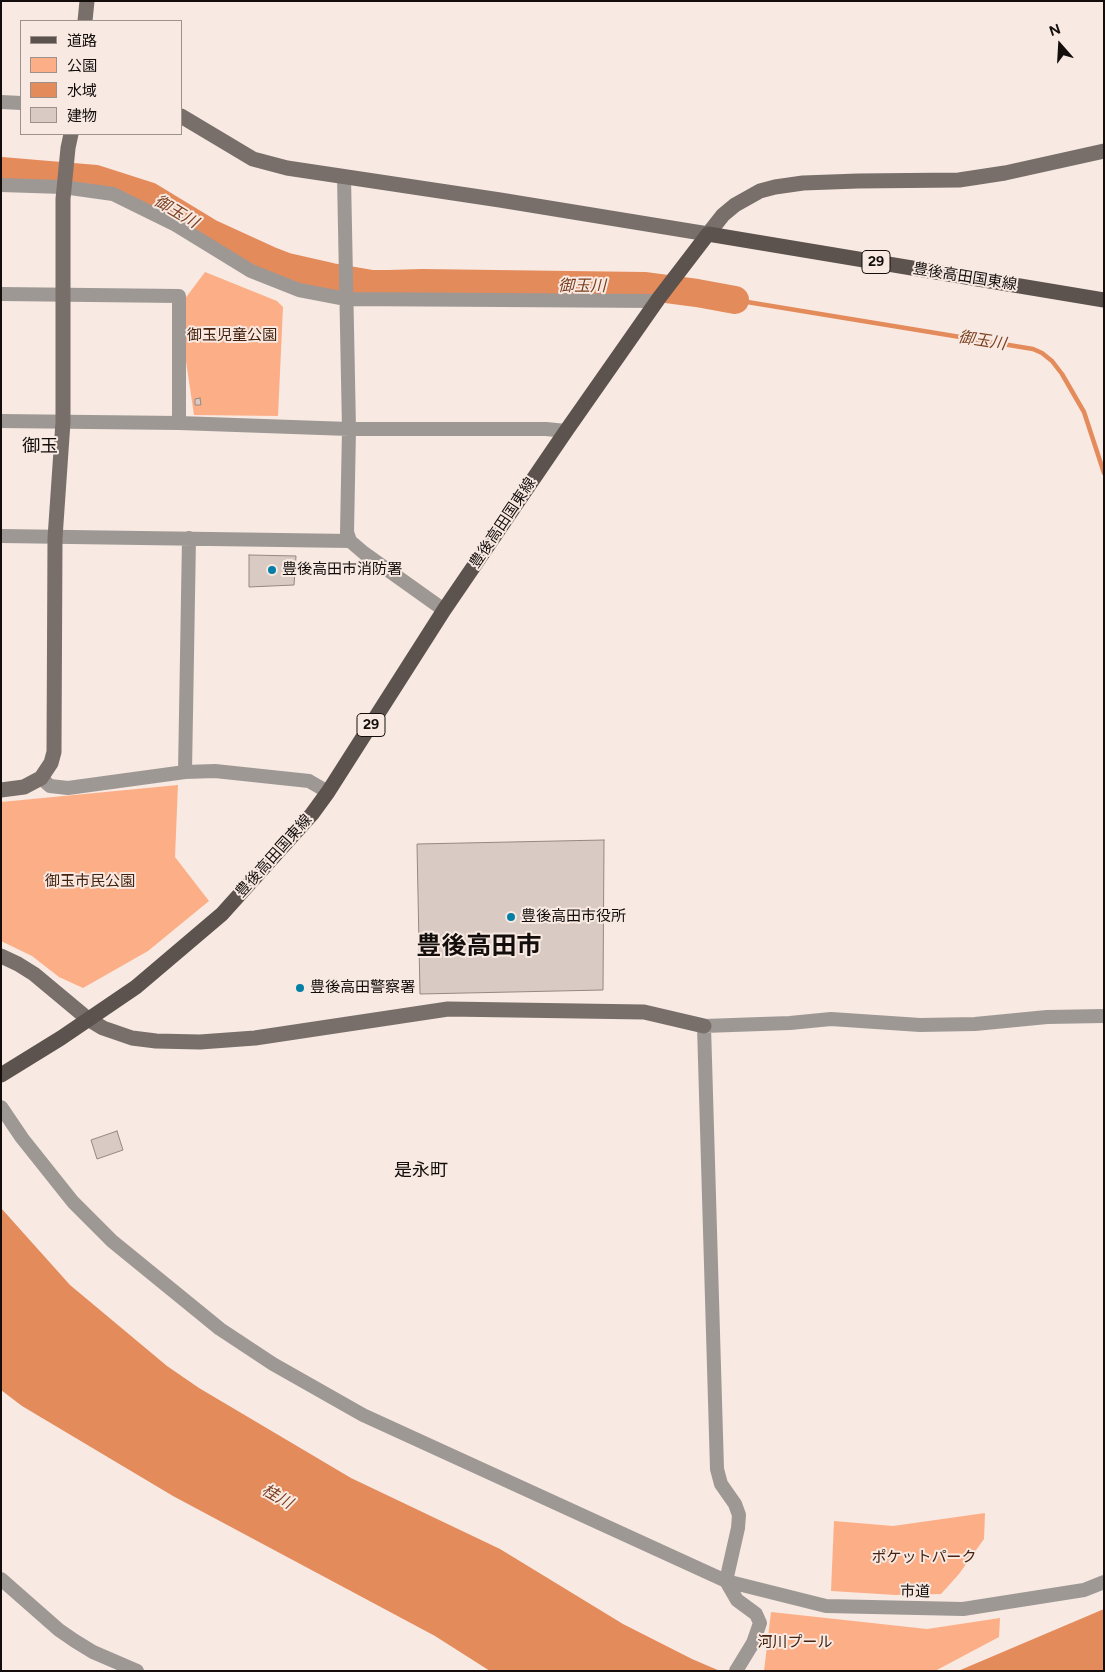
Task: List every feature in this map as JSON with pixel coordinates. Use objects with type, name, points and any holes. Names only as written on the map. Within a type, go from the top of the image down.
[{"type":"main road","name":"豊後高田国東線","points":[[1,1075],[136,987],[222,914],[312,814],[444,610],[566,431],[658,300],[708,234],[1104,300]]},
{"type":"street","points":[[86,20],[87,1]]},
{"type":"street","points":[[1,102],[20,103]]},
{"type":"street","points":[[182,117],[253,159],[287,168],[708,234],[735,205],[760,191],[775,187],[803,183],[959,180],[1005,173],[1104,151]]},
{"type":"street","points":[[1,790],[24,787],[41,778],[51,763],[54,752],[55,538],[62,422],[63,187],[71,135]]},
{"type":"street","points":[[344,176],[348,429],[347,532],[350,541],[364,553],[444,610]]},
{"type":"street","points":[[1,184],[63,187],[113,194],[176,225],[251,271],[299,290],[346,299],[658,300]]},
{"type":"street","points":[[1,294],[179,296],[179,423]]},
{"type":"street","points":[[1,421],[179,423],[348,429],[546,428],[566,431]]},
{"type":"street","points":[[1,536],[350,541]]},
{"type":"street","points":[[185,772],[189,538]]},
{"type":"street","points":[[41,778],[50,786],[68,788],[185,772],[215,771],[309,781],[328,792]]},
{"type":"street","points":[[1,956],[34,974],[88,1019],[102,1028],[132,1038],[156,1041],[200,1042],[255,1038],[448,1009],[644,1012],[704,1026],[790,1023],[831,1019],[920,1025],[976,1024],[1047,1016],[1104,1016]]},
{"type":"street","points":[[704,1026],[717,1469],[721,1484],[735,1504],[739,1515],[738,1528],[726,1581],[737,1600],[756,1614],[760,1622],[753,1643],[736,1671]]},
{"type":"street","name":"市道","points":[[1,1107],[22,1138],[73,1202],[112,1241],[220,1329],[273,1364],[363,1415],[726,1581],[826,1606],[963,1609],[1084,1590],[1104,1582]]},
{"type":"street","points":[[1,1578],[59,1630],[93,1652],[136,1671]]},
{"type":"green space","name":"御玉児童公園","points":[[205,272],[277,301],[283,307],[278,416],[194,415],[178,308]]},
{"type":"green space","name":"御玉市民公園","points":[[178,785],[175,857],[209,901],[148,951],[83,988],[59,977],[32,956],[1,941],[1,802]]},
{"type":"green space","name":"ポケットパーク","points":[[985,1513],[984,1539],[959,1574],[941,1594],[896,1595],[831,1591],[834,1521],[893,1526]]},
{"type":"green space","name":"河川プール","points":[[771,1612],[927,1629],[1000,1618],[999,1637],[935,1671],[764,1671]]},
{"type":"water","name":"桂川","points":[[1,1208],[70,1285],[167,1366],[199,1388],[351,1478],[500,1549],[623,1624],[720,1671],[490,1671],[435,1636],[173,1496],[22,1406],[1,1390]]},
{"type":"water","points":[[1104,1609],[1104,1671],[958,1671]]},
{"type":"building","points":[[200,398],[201,405],[195,405],[195,399]]},
{"type":"building","name":"豊後高田市消防署","points":[[249,555],[296,556],[294,585],[249,587]]},
{"type":"building","name":"豊後高田市役所","points":[[604,840],[603,990],[420,994],[417,844]]},
{"type":"building","points":[[117,1131],[123,1150],[97,1159],[91,1140]]},
{"type":"waterway","name":"御玉川","points":[[1,171],[96,179],[149,196],[210,233],[269,260],[287,267],[331,277],[372,284],[644,286],[735,300]]},
{"type":"waterway","name":"御玉川","points":[[735,300],[1033,349],[1042,353],[1052,361],[1062,374],[1084,412],[1104,473]]},
{"type":"place","name":"豊後高田市消防署","points":[[272,570]]},
{"type":"place","name":"豊後高田市役所","points":[[511,917]]},
{"type":"place","name":"豊後高田警察署","points":[[300,988]]},
{"type":"district","name":"御玉","points":[[40,447]]},
{"type":"district","name":"豊後高田市","points":[[479,947]]},
{"type":"district","name":"是永町","points":[[421,1171]]}]
